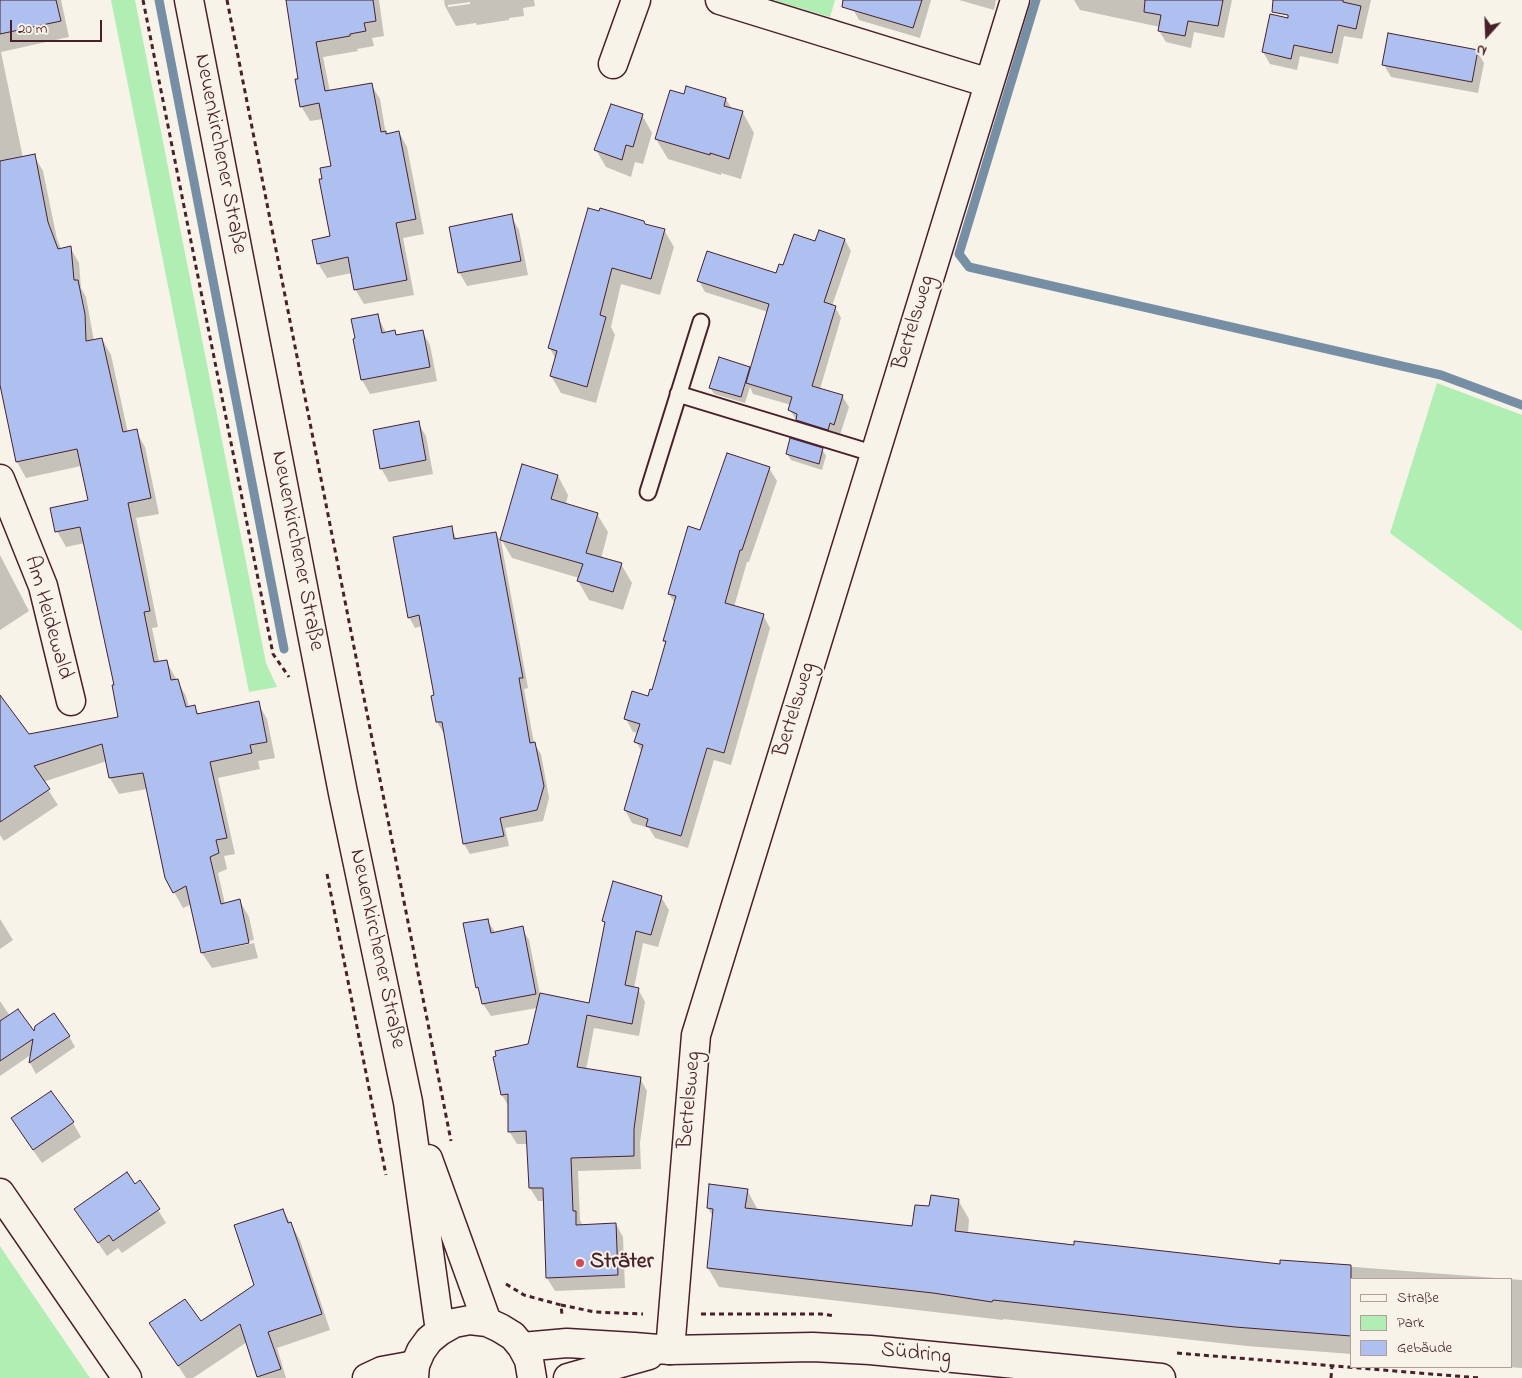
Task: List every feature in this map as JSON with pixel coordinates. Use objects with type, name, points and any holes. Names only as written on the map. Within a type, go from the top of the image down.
[{"type":"street","name":"Neuenkirchener Straße","points":[[189,0],[343,793],[408,1102],[440,1331]]},
{"type":"street","points":[[613,64],[636,0]]},
{"type":"street","points":[[720,0],[989,83]]},
{"type":"street","name":"Bertelsweg","points":[[670,1350],[696,1035],[1015,0]]},
{"type":"street","name":"Am Heidewald","points":[[0,479],[43,586],[71,701]]},
{"type":"street","name":"Neuenkirchener Straße","points":[[408,1102],[486,1322]]},
{"type":"street","points":[[0,1193],[127,1378]]},
{"type":"street","points":[[367,1378],[382,1371],[415,1371],[421,1352],[429,1340],[454,1323],[470,1320],[486,1322],[512,1336],[522,1347],[529,1360],[532,1378]]},
{"type":"street","name":"Südring","points":[[522,1347],[566,1343],[634,1346],[670,1350],[813,1347],[870,1350],[1161,1378]]},
{"type":"street","name":"Südring","points":[[568,1378],[670,1350]]},
{"type":"lane","points":[[648,492],[701,322]]},
{"type":"lane","points":[[678,394],[874,454]]},
{"type":"path","points":[[143,0],[273,654],[288,675],[290,685]]},
{"type":"path","points":[[227,0],[453,1150]]},
{"type":"path","points":[[326,866],[387,1179]]},
{"type":"path","points":[[500,1280],[524,1295],[561,1305],[595,1312],[650,1314]]},
{"type":"path","points":[[561,1305],[564,1324]]},
{"type":"path","points":[[1331,1378],[1332,1365]]},
{"type":"green space","points":[[111,0],[135,0],[266,663],[277,687],[249,692]]},
{"type":"green space","points":[[773,0],[835,0],[830,17]]},
{"type":"green space","points":[[1437,383],[1522,415],[1522,631],[1390,533]]},
{"type":"green space","points":[[0,1246],[12,1264],[90,1378],[0,1378]]},
{"type":"building","points":[[0,0],[56,0],[61,21],[0,34]]},
{"type":"building","points":[[286,0],[373,0],[376,21],[364,23],[366,31],[316,42],[325,91],[372,83],[381,132],[386,131],[386,134],[399,131],[416,219],[396,223],[407,280],[354,290],[348,257],[317,264],[312,240],[330,236],[319,179],[322,179],[320,168],[331,166],[319,103],[300,107],[295,79],[298,79]]},
{"type":"building","points":[[843,0],[922,0],[913,28],[842,7]]},
{"type":"building","points":[[1145,0],[1223,0],[1218,26],[1188,21],[1185,36],[1158,31],[1161,15],[1144,12]]},
{"type":"building","points":[[1273,0],[1343,0],[1343,2],[1361,6],[1356,29],[1338,25],[1332,53],[1294,45],[1291,59],[1262,52],[1270,14],[1288,18],[1288,15],[1272,12]]},
{"type":"building","points":[[1388,33],[1478,50],[1472,82],[1382,65]]},
{"type":"building","points":[[686,86],[726,98],[724,106],[743,111],[729,159],[655,139],[670,90],[684,94]]},
{"type":"building","points":[[611,104],[643,114],[633,147],[626,145],[622,160],[594,150]]},
{"type":"building","points":[[35,154],[48,222],[58,249],[71,246],[74,280],[78,280],[85,314],[86,341],[102,338],[123,432],[137,429],[151,498],[128,503],[150,611],[144,612],[154,662],[167,660],[171,680],[178,679],[186,707],[195,705],[197,714],[259,701],[267,742],[250,745],[252,753],[210,762],[227,838],[216,840],[219,853],[210,857],[221,904],[240,899],[249,943],[201,953],[186,886],[173,893],[165,878],[143,773],[109,778],[102,744],[34,766],[50,789],[0,822],[0,695],[29,734],[118,717],[112,685],[114,685],[80,527],[55,532],[50,508],[88,500],[77,449],[16,462],[0,385],[0,161]]},
{"type":"building","points":[[588,208],[599,211],[600,208],[665,229],[651,279],[612,268],[600,315],[606,317],[587,387],[550,376],[557,351],[548,348]]},
{"type":"building","points":[[512,214],[521,261],[458,273],[449,227]]},
{"type":"building","points":[[819,230],[845,239],[824,302],[836,306],[812,386],[843,395],[834,425],[830,423],[828,430],[796,420],[797,414],[788,410],[792,397],[746,383],[769,304],[697,281],[707,251],[776,273],[779,264],[783,265],[794,234],[815,241]]},
{"type":"building","points":[[378,314],[382,333],[395,330],[396,335],[423,330],[430,367],[361,380],[351,319]]},
{"type":"building","points":[[719,357],[750,367],[741,397],[709,388]]},
{"type":"building","points":[[419,421],[426,460],[380,469],[373,430]]},
{"type":"building","points":[[790,438],[823,448],[819,464],[786,454]]},
{"type":"building","points":[[727,453],[770,467],[742,550],[740,550],[725,603],[764,614],[724,753],[707,748],[681,836],[646,826],[648,819],[624,810],[643,745],[634,742],[640,724],[624,719],[632,691],[648,696],[650,689],[652,690],[676,596],[668,594],[688,526],[700,530]]},
{"type":"building","points":[[522,464],[558,475],[551,499],[598,513],[586,553],[622,563],[613,592],[577,581],[583,564],[500,540]]},
{"type":"building","points":[[452,526],[454,539],[496,532],[523,678],[519,678],[530,743],[535,742],[544,786],[537,810],[500,818],[504,836],[463,844],[442,722],[436,722],[431,696],[434,695],[419,615],[408,618],[393,537]]},
{"type":"building","points":[[613,881],[662,896],[651,935],[636,931],[625,985],[639,988],[632,1024],[587,1015],[577,1067],[641,1077],[634,1129],[634,1156],[571,1158],[573,1211],[576,1211],[576,1225],[616,1223],[618,1275],[546,1278],[543,1188],[529,1188],[526,1131],[508,1132],[508,1094],[501,1095],[493,1057],[496,1056],[495,1051],[528,1044],[540,993],[589,1003],[605,922],[602,921]]},
{"type":"building","points":[[488,919],[491,933],[523,926],[536,994],[482,1004],[478,987],[476,988],[463,923]]},
{"type":"building","points":[[18,1009],[34,1031],[35,1026],[54,1013],[70,1036],[29,1063],[33,1039],[0,1061],[0,1021]]},
{"type":"building","points":[[51,1091],[74,1122],[33,1150],[11,1118]]},
{"type":"building","points":[[127,1172],[135,1184],[140,1180],[160,1209],[113,1241],[109,1235],[98,1243],[74,1209]]},
{"type":"building","points":[[709,1184],[748,1189],[745,1208],[912,1226],[915,1205],[929,1206],[931,1195],[959,1199],[955,1231],[1074,1245],[1074,1241],[1280,1264],[1280,1260],[1351,1265],[1350,1336],[1235,1327],[993,1300],[992,1302],[933,1293],[707,1268],[713,1209],[707,1208]]},
{"type":"building","points":[[283,1209],[288,1223],[291,1222],[322,1314],[268,1332],[281,1369],[257,1377],[240,1324],[178,1366],[149,1323],[185,1299],[201,1321],[254,1285],[234,1225]]},
{"type":"waterway","points":[[159,0],[284,649]]},
{"type":"waterway","points":[[1036,0],[959,254],[969,267],[1441,375],[1522,405]]},
{"type":"place","name":"Sträter","points":[[580,1263]]}]
